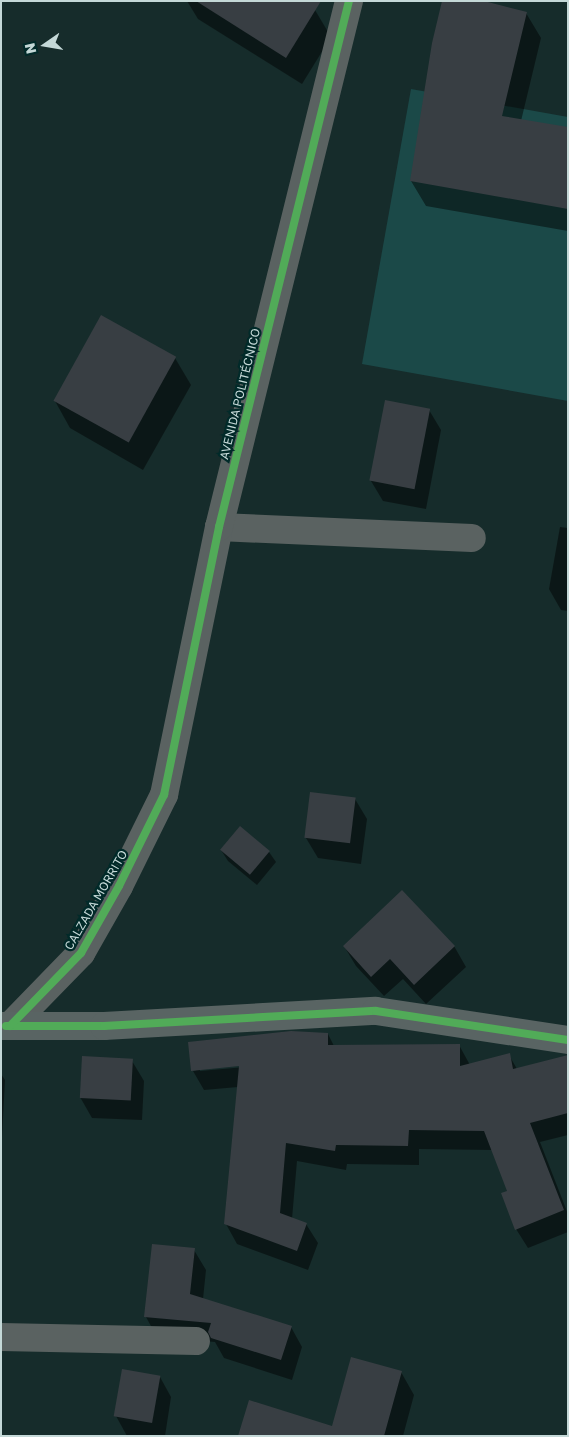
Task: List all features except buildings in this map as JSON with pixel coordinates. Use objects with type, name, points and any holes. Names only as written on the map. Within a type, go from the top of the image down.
[{"type":"street","name":"AVENIDA POLITÉCNICO","points":[[164,795],[219,527],[349,1]]},
{"type":"street","points":[[219,527],[472,538]]},
{"type":"street","name":"CALZADA MORRITO","points":[[5,1026],[80,953],[119,886],[164,795]]},
{"type":"street","points":[[5,1026],[104,1026],[376,1011],[568,1040]]},
{"type":"street","points":[[1,1337],[196,1341]]},
{"type":"shaded area","points":[[411,89],[568,117],[568,401],[362,364]]},
{"type":"cycle path","points":[[10,1026],[81,953],[119,886],[164,795],[219,527],[349,1]]},
{"type":"cycle path","points":[[6,1026],[104,1026],[376,1011],[568,1040]]}]
